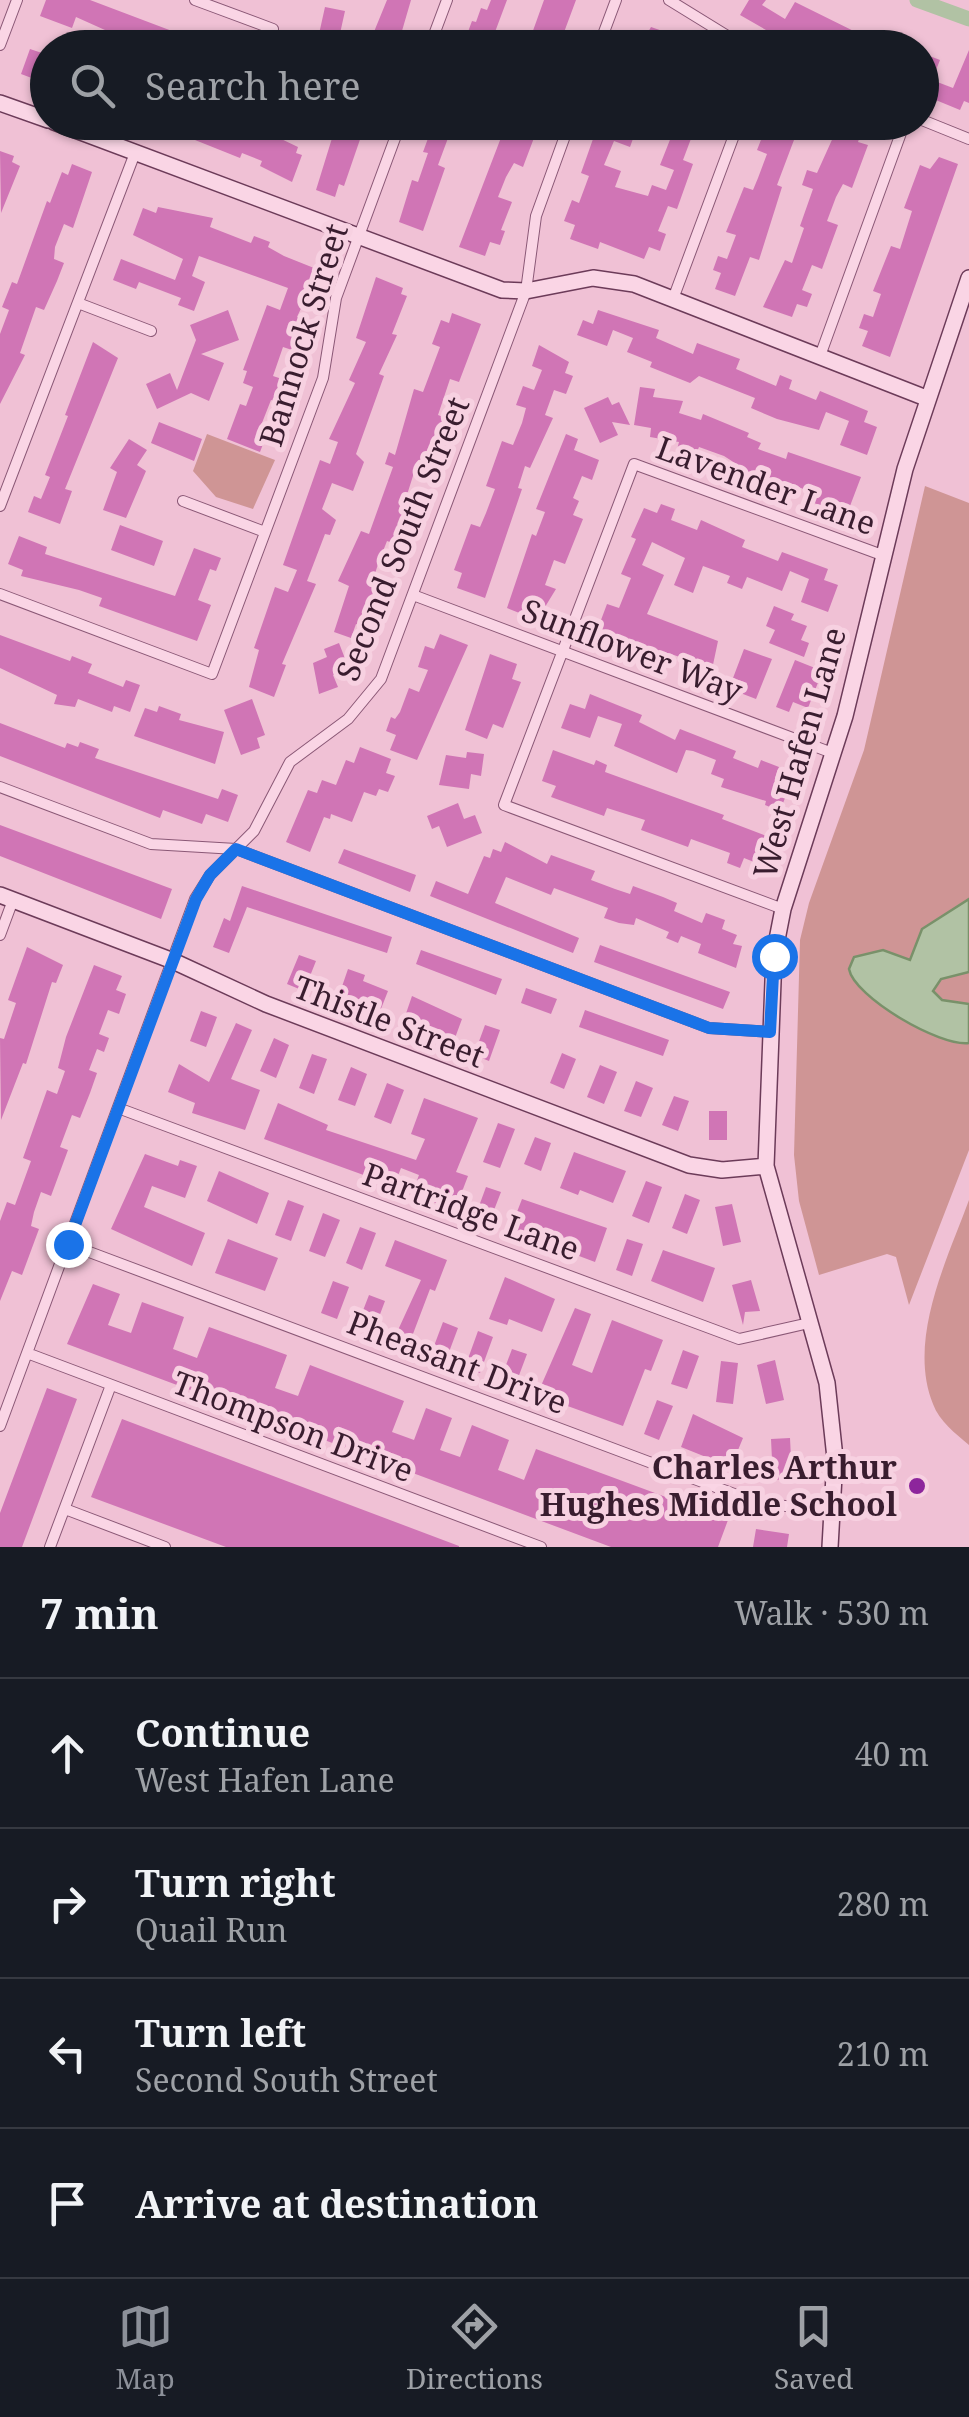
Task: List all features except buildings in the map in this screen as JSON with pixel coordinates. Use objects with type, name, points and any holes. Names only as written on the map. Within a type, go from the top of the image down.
[{"type":"street","points":[[0,46],[17,0]]},
{"type":"street","points":[[195,0],[273,30]]},
{"type":"street","points":[[436,30],[447,0]]},
{"type":"street","points":[[605,30],[616,0]]},
{"type":"street","points":[[669,0],[718,30]]},
{"type":"street","points":[[0,102],[30,113]]},
{"type":"street","points":[[939,127],[969,139]]},
{"type":"street","points":[[101,140],[502,290],[526,291],[592,278],[634,284],[926,398]]},
{"type":"street","name":"Bannock Street","points":[[0,594],[212,674],[323,378],[336,298],[394,140]]},
{"type":"street","name":"Second South Street","points":[[0,1426],[196,899],[210,875],[254,831],[290,762],[366,702],[380,678],[526,291],[536,216],[563,140]]},
{"type":"street","points":[[672,299],[732,140]]},
{"type":"street","points":[[820,356],[898,140]]},
{"type":"street","points":[[0,506],[136,153]]},
{"type":"street","name":"West Hafen Lane","points":[[830,1547],[835,1458],[827,1383],[766,1166],[774,956],[783,909],[834,754],[882,556],[926,398],[969,278]]},
{"type":"street","points":[[78,303],[151,330]]},
{"type":"street","name":"Lavender Lane","points":[[562,652],[634,464],[882,556]]},
{"type":"street","points":[[183,501],[265,532]]},
{"type":"street","name":"Sunflower Way","points":[[412,595],[834,754]]},
{"type":"street","points":[[562,652],[504,805],[783,909]]},
{"type":"street","points":[[0,787],[152,844],[236,849],[709,1028],[770,1032]]},
{"type":"street","points":[[0,935],[6,898]]},
{"type":"street","name":"Thistle Street","points":[[6,898],[173,961],[266,1004],[689,1165],[722,1170],[766,1166]]},
{"type":"street","name":"Partridge Lane","points":[[118,1108],[739,1339],[808,1323]]},
{"type":"street","name":"Pheasant Drive","points":[[68,1244],[761,1504],[833,1510]]},
{"type":"street","name":"Thompson Drive","points":[[27,1354],[541,1547]]},
{"type":"street","points":[[50,1547],[112,1385]]},
{"type":"street","points":[[64,1510],[164,1547]]},
{"type":"shaded area","points":[[207,434],[275,460],[253,509],[216,497],[193,471]]},
{"type":"shaded area","points":[[925,486],[969,503],[969,1150],[909,1305],[896,1257],[887,1254],[819,1275],[799,1201],[794,1155],[800,940],[809,903],[864,750]]},
{"type":"shaded area","points":[[969,899],[969,972],[941,979],[933,991],[942,1000],[969,1004],[969,1043],[939,1037],[900,1018],[866,993],[849,969],[854,957],[883,950],[910,960],[922,929]]},
{"type":"shaded area","points":[[969,1200],[969,1445],[948,1427],[933,1404],[925,1354],[933,1300]]},
{"type":"waterway","points":[[917,0],[969,19]]},
{"type":"place","name":"Charles Arthur Hughes Middle School","points":[[917,1486]]},
{"type":"route","points":[[68,1244],[196,899],[210,875],[236,849],[709,1028],[770,1032],[774,956]]}]
